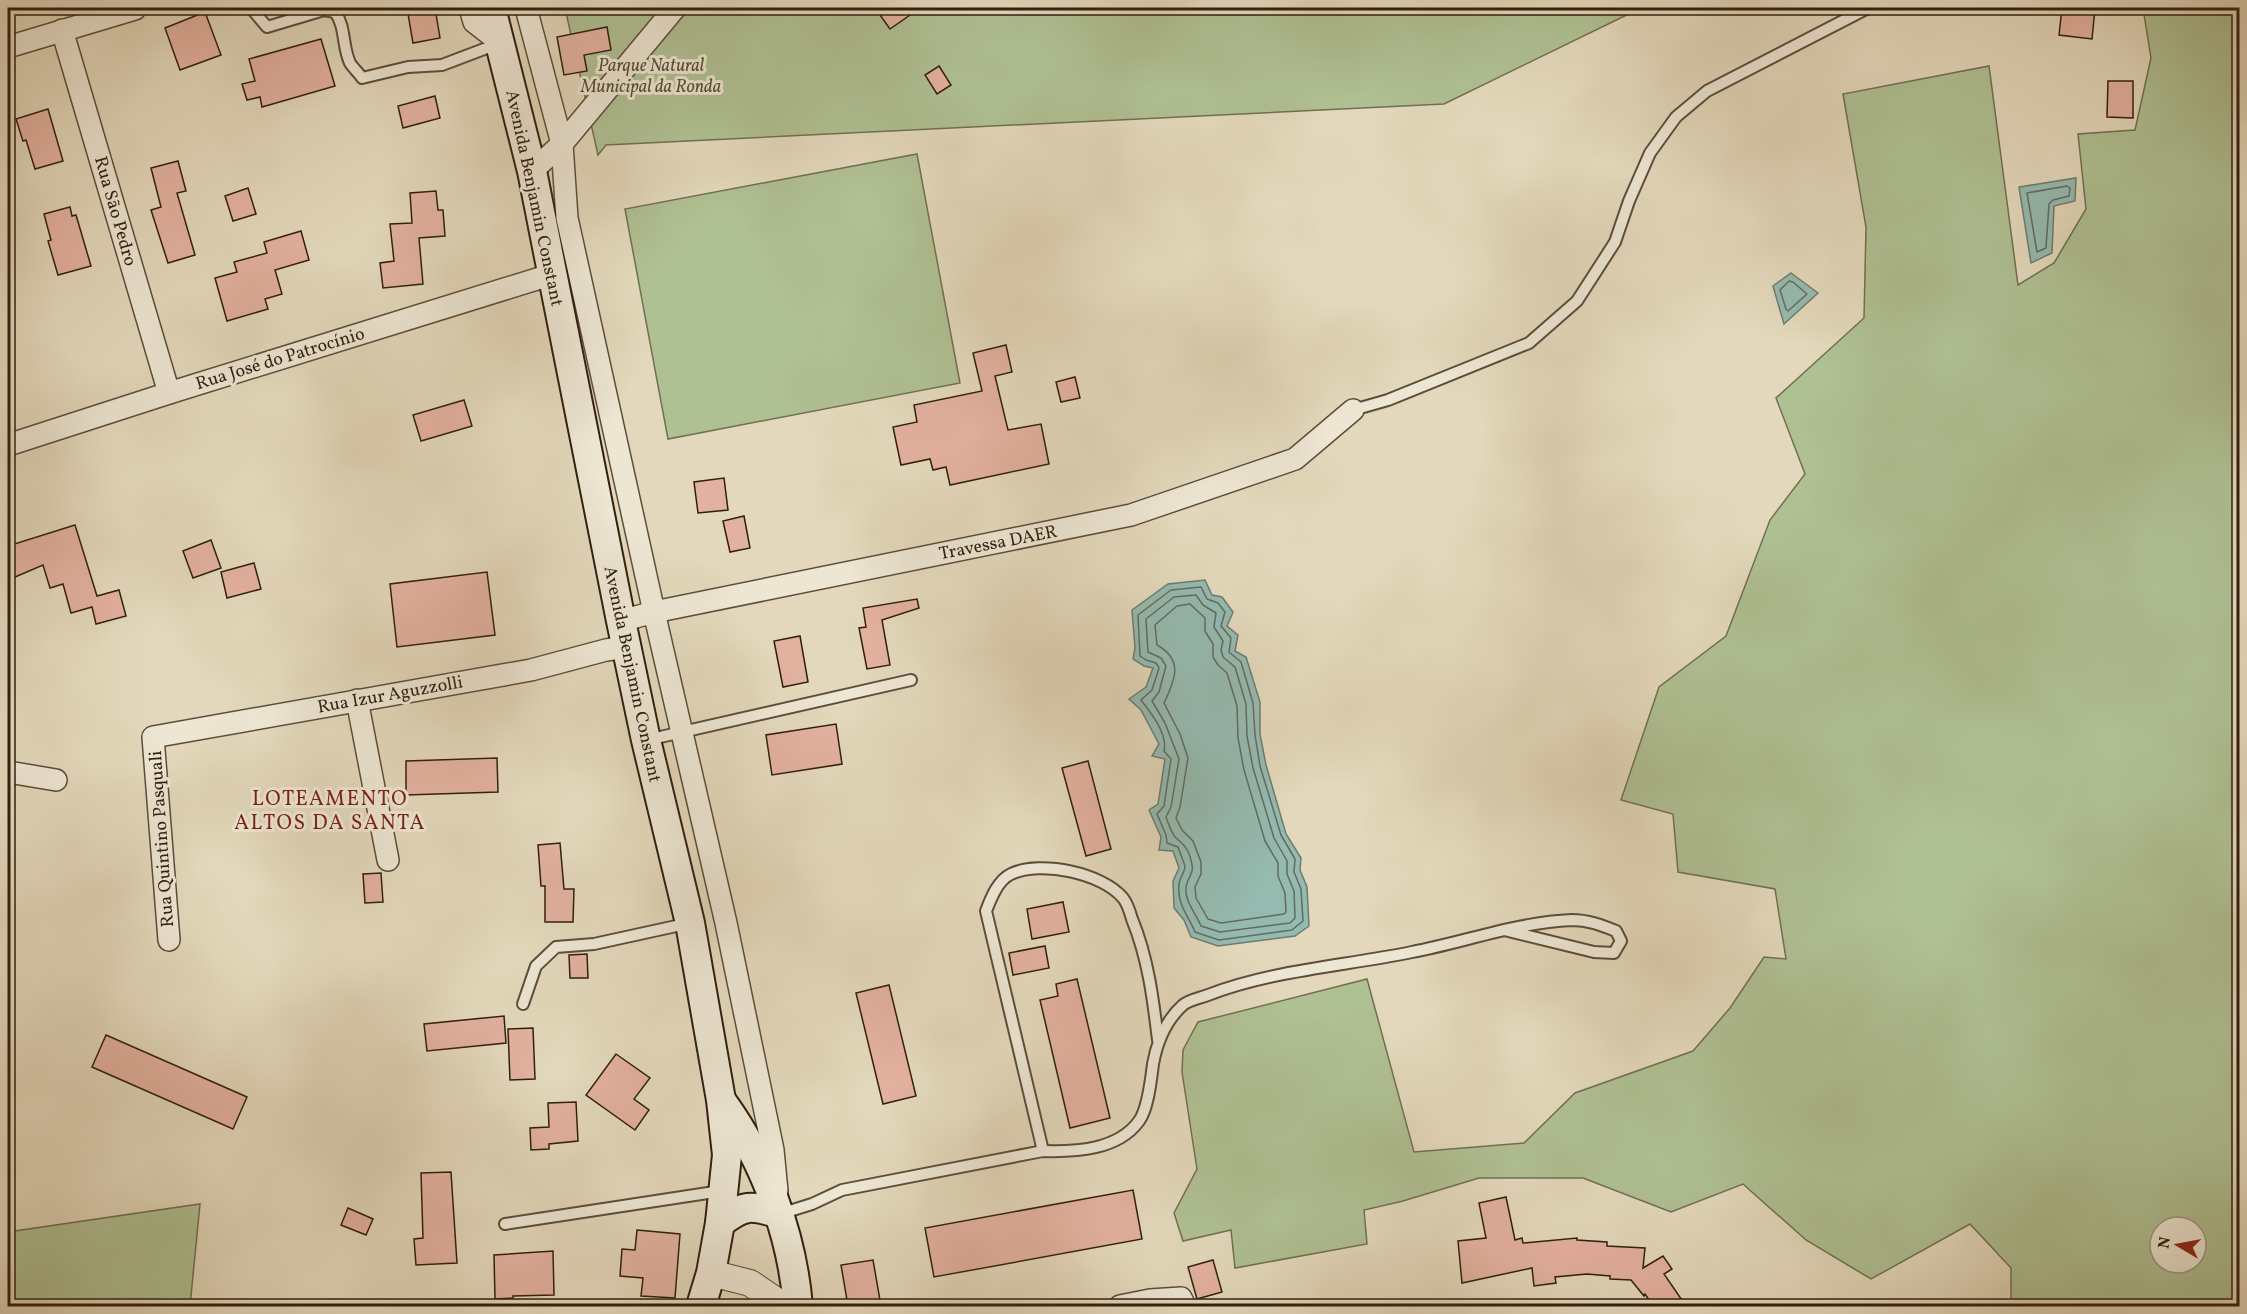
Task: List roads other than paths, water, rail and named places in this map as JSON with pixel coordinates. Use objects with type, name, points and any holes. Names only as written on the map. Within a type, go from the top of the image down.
[{"type":"main road","name":"Avenida Benjamin Constant","points":[[491,8],[532,171],[646,740],[690,923],[722,1100],[727,1155],[720,1223],[708,1295]]},
{"type":"main road","points":[[722,1100],[742,1129],[780,1214],[796,1282],[798,1306]]},
{"type":"main road","points":[[720,1223],[734,1212],[754,1206],[780,1214]]},
{"type":"street","points":[[8,46],[138,8]]},
{"type":"street","points":[[470,8],[474,22],[501,43]]},
{"type":"street","name":"Avenida Benjamin Constant","points":[[526,8],[562,144],[567,218],[733,957],[773,1150],[780,1214]]},
{"type":"street","points":[[532,171],[562,144],[675,8]]},
{"type":"street","name":"Rua São Pedro","points":[[62,30],[169,393]]},
{"type":"street","name":"Rua José do Patrocínio","points":[[8,445],[553,274]]},
{"type":"street","name":"Travessa DAER","points":[[624,634],[654,612],[1131,515],[1295,459],[1353,410]]},
{"type":"street","name":"Rua Izur Aguzzolli","points":[[153,737],[531,670],[606,650],[624,634]]},
{"type":"street","points":[[357,700],[388,861]]},
{"type":"street","name":"Rua Quintino Pasquali","points":[[153,737],[169,940]]},
{"type":"street","points":[[8,772],[56,780]]},
{"type":"street","points":[[708,1295],[750,1283],[784,1306]]},
{"type":"street","points":[[1120,1306],[1150,1300],[1183,1303]]},
{"type":"lane","points":[[251,8],[267,27],[324,10],[335,12],[341,20],[350,63],[362,78],[408,67],[442,64],[501,43]]},
{"type":"lane","points":[[1353,410],[1388,400],[1529,344],[1577,302],[1615,242],[1629,201],[1650,153],[1676,117],[1707,91],[1868,8]]},
{"type":"lane","points":[[646,740],[911,680]]},
{"type":"lane","points":[[780,1214],[812,1204],[842,1190],[1043,1151],[1070,1152],[1101,1146],[1124,1137],[1140,1120],[1149,1089],[1158,1040],[1152,990],[1142,944],[1124,899],[1106,883],[1070,872],[1036,867],[1010,874],[994,892],[986,911],[1043,1151]]},
{"type":"lane","points":[[1158,1040],[1184,1004],[1226,988],[1287,973],[1413,952],[1504,930],[1573,920],[1594,922],[1616,930],[1621,941],[1614,953],[1594,952],[1504,930]]},
{"type":"lane","points":[[523,1004],[536,966],[556,947],[594,944],[690,923]]},
{"type":"lane","points":[[505,1224],[723,1190]]},
{"type":"water","points":[[2076,178],[2075,201],[2054,206],[2052,253],[2031,263],[2019,187]]},
{"type":"water","points":[[1791,273],[1818,293],[1784,324],[1773,286]]},
{"type":"water","points":[[1205,580],[1212,595],[1222,597],[1233,612],[1227,626],[1238,635],[1235,651],[1246,657],[1260,702],[1260,734],[1266,765],[1286,834],[1301,858],[1300,870],[1307,887],[1309,926],[1295,936],[1218,946],[1191,937],[1184,920],[1174,908],[1173,881],[1179,868],[1173,851],[1159,850],[1161,837],[1149,810],[1158,804],[1165,759],[1152,756],[1159,744],[1141,710],[1129,699],[1146,687],[1153,668],[1144,666],[1133,659],[1135,648],[1132,610],[1168,584]]},
{"type":"district","name":"LOTEAMENTO ALTOS DA SANTA","points":[[330,810]]},
{"type":"park label","name":"Parque Natural Municipal da Ronda","points":[[651,76]]}]
